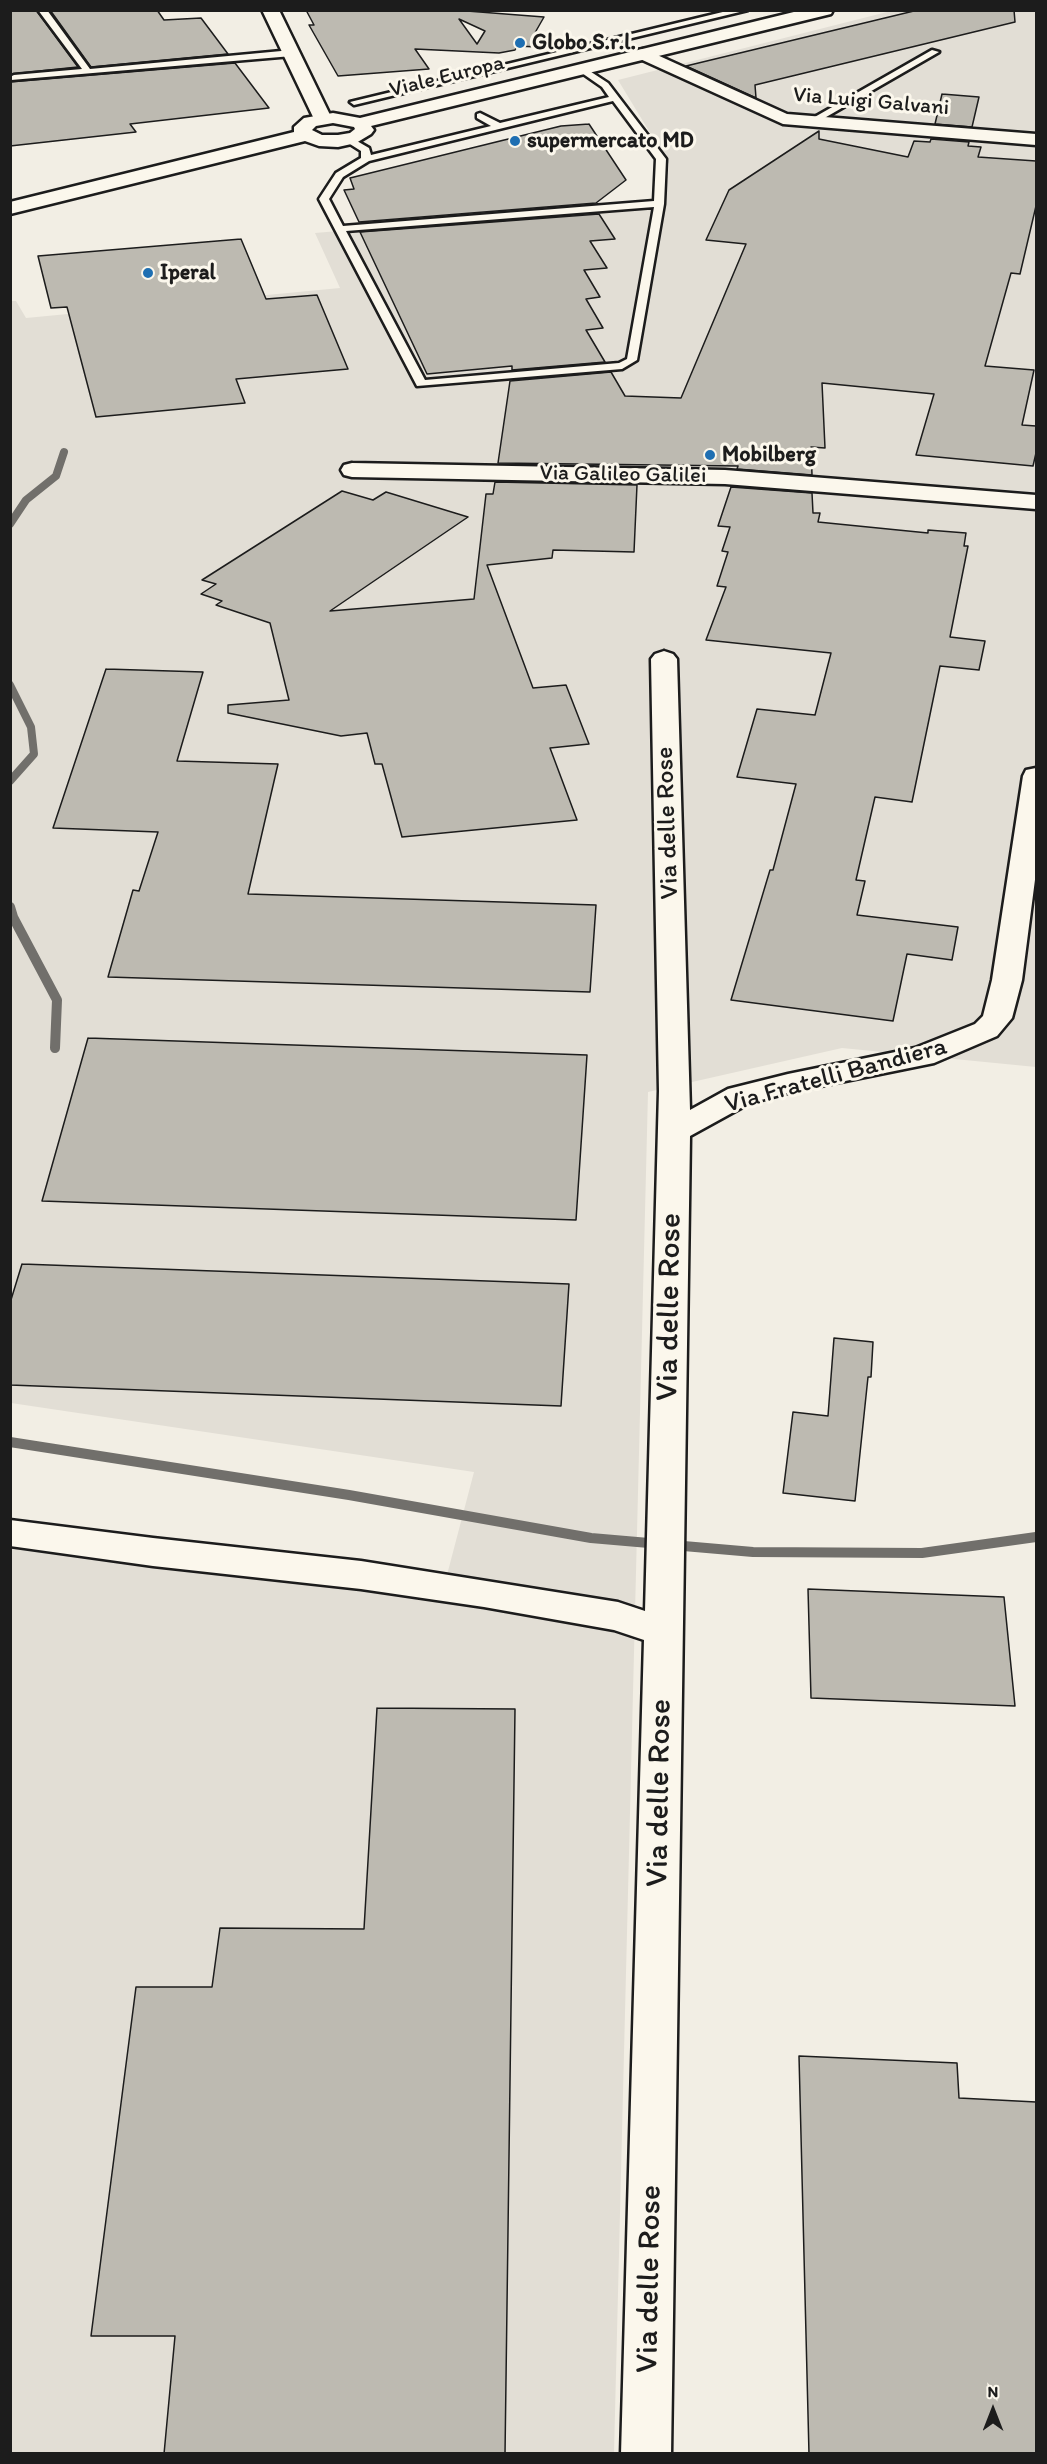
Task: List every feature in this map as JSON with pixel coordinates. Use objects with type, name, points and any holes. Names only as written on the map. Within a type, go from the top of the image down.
[{"type":"street","points":[[270,10],[323,119],[310,122],[303,127],[306,135]]},
{"type":"street","name":"Viale Europa","points":[[323,119],[344,119],[360,123],[825,10]]},
{"type":"street","name":"Via Luigi Galvani","points":[[644,54],[783,119],[1036,140]]},
{"type":"street","name":"Viale Europa","points":[[347,139],[362,134],[364,126],[360,123]]},
{"type":"street","points":[[10,208],[306,135],[328,141],[347,139]]},
{"type":"street","name":"Via Galileo Galilei","points":[[352,470],[725,477],[1036,502]]},
{"type":"street","name":"Via delle Rose","points":[[646,2454],[675,1091],[664,659]]},
{"type":"street","name":"Via Fratelli Bandiera","points":[[673,1132],[739,1096],[788,1083],[923,1056],[986,1030],[997,1018],[1007,980],[1036,776]]},
{"type":"street","points":[[10,1533],[153,1552],[361,1575],[618,1616],[664,1612]]},
{"type":"lane","points":[[42,10],[88,72]]},
{"type":"lane","points":[[354,102],[744,10]]},
{"type":"lane","points":[[613,40],[644,54]]},
{"type":"lane","points":[[811,122],[935,52]]},
{"type":"lane","points":[[14,78],[292,53]]},
{"type":"lane","points":[[582,69],[605,85],[661,159],[659,204],[632,360],[622,366],[421,384],[324,199],[339,175],[366,159],[614,98]]},
{"type":"lane","points":[[480,116],[498,126]]},
{"type":"lane","points":[[347,139],[366,150],[366,159]]},
{"type":"lane","points":[[339,229],[659,204]]},
{"type":"shaded area","points":[[891,11],[1036,11],[1036,1067],[842,1048],[648,1092],[614,2453],[11,2453],[11,1544],[442,1594],[474,1472],[11,1403],[11,301],[16,301],[26,318],[340,288],[315,233],[665,203],[669,164],[618,80]]},
{"type":"building","points":[[10,10],[36,10],[78,67],[10,74]]},
{"type":"building","points":[[50,10],[157,10],[164,20],[201,18],[228,54],[91,67]]},
{"type":"building","points":[[306,10],[454,10],[544,17],[532,38],[538,47],[517,46],[515,50],[499,53],[415,49],[429,69],[338,76],[309,25],[314,25]],"holes":[[[459,19],[485,31],[477,44]]]},
{"type":"building","points":[[918,10],[1014,10],[1015,22],[755,85],[756,98],[686,66]]},
{"type":"building","points":[[235,63],[269,108],[130,124],[136,132],[10,146],[10,82]]},
{"type":"building","points":[[942,94],[979,97],[972,127],[935,124]]},
{"type":"building","points":[[589,124],[626,180],[596,203],[359,222],[344,190],[354,189],[350,178],[561,126]]},
{"type":"building","points":[[819,131],[819,139],[908,157],[914,141],[930,142],[931,139],[969,142],[968,146],[981,147],[978,157],[1036,161],[1036,206],[1020,274],[1011,273],[985,366],[1034,370],[1022,425],[1036,426],[1036,453],[1033,466],[916,455],[934,394],[822,383],[825,448],[811,447],[812,475],[737,469],[738,466],[498,463],[510,381],[611,372],[625,396],[681,398],[746,244],[706,240],[729,190]]},
{"type":"building","points":[[599,214],[615,239],[590,241],[607,268],[584,270],[600,297],[586,299],[603,328],[586,330],[605,362],[512,370],[512,366],[427,374],[360,232]]},
{"type":"building","points":[[241,239],[266,299],[317,295],[348,369],[236,379],[245,403],[96,417],[67,307],[51,308],[38,256]]},
{"type":"building","points":[[495,482],[637,485],[634,552],[553,550],[552,558],[487,565],[533,688],[566,685],[589,744],[550,748],[577,820],[402,837],[382,764],[375,764],[367,733],[341,736],[228,713],[228,705],[289,700],[270,623],[216,605],[222,601],[201,594],[216,584],[202,580],[342,491],[373,500],[386,492],[468,517],[330,611],[474,599],[486,494],[493,494]]},
{"type":"building","points":[[731,487],[812,493],[813,513],[820,513],[818,522],[928,533],[928,530],[966,533],[964,546],[968,546],[950,637],[985,641],[979,670],[940,666],[912,802],[875,797],[856,880],[865,881],[857,915],[958,927],[952,960],[907,954],[893,1021],[731,1000],[770,870],[773,870],[796,784],[737,777],[757,709],[815,715],[831,653],[706,640],[726,587],[717,586],[728,552],[722,551],[730,527],[718,526]]},
{"type":"building","points":[[106,669],[203,672],[177,761],[278,764],[248,894],[596,905],[590,992],[108,977],[133,890],[139,891],[158,832],[53,828]]},
{"type":"building","points":[[88,1038],[587,1055],[576,1220],[42,1201]]},
{"type":"building","points":[[22,1264],[569,1284],[561,1406],[10,1385],[10,1303]]},
{"type":"building","points":[[834,1338],[873,1342],[871,1377],[868,1377],[855,1501],[783,1493],[793,1412],[828,1416]]},
{"type":"building","points":[[808,1589],[1004,1597],[1015,1706],[811,1698]]},
{"type":"building","points":[[377,1708],[515,1709],[505,2454],[164,2454],[175,2336],[91,2336],[136,1987],[212,1987],[220,1928],[364,1929]]},
{"type":"building","points":[[799,2056],[957,2063],[959,2098],[1036,2102],[1036,2454],[809,2454]]},
{"type":"waterway","points":[[10,524],[26,500],[56,476],[64,452]]},
{"type":"waterway","points":[[10,685],[31,727],[34,754],[10,781]]},
{"type":"waterway","points":[[10,907],[13,917],[57,1000],[55,1048]]},
{"type":"waterway","points":[[10,1442],[349,1495],[591,1538],[753,1552],[922,1553],[1036,1537]]},
{"type":"place","name":"Globo S.r.l.","points":[[520,43]]},
{"type":"place","name":"supermercato MD","points":[[515,141]]},
{"type":"place","name":"Iperal","points":[[148,273]]},
{"type":"place","name":"Mobilberg","points":[[710,455]]}]
